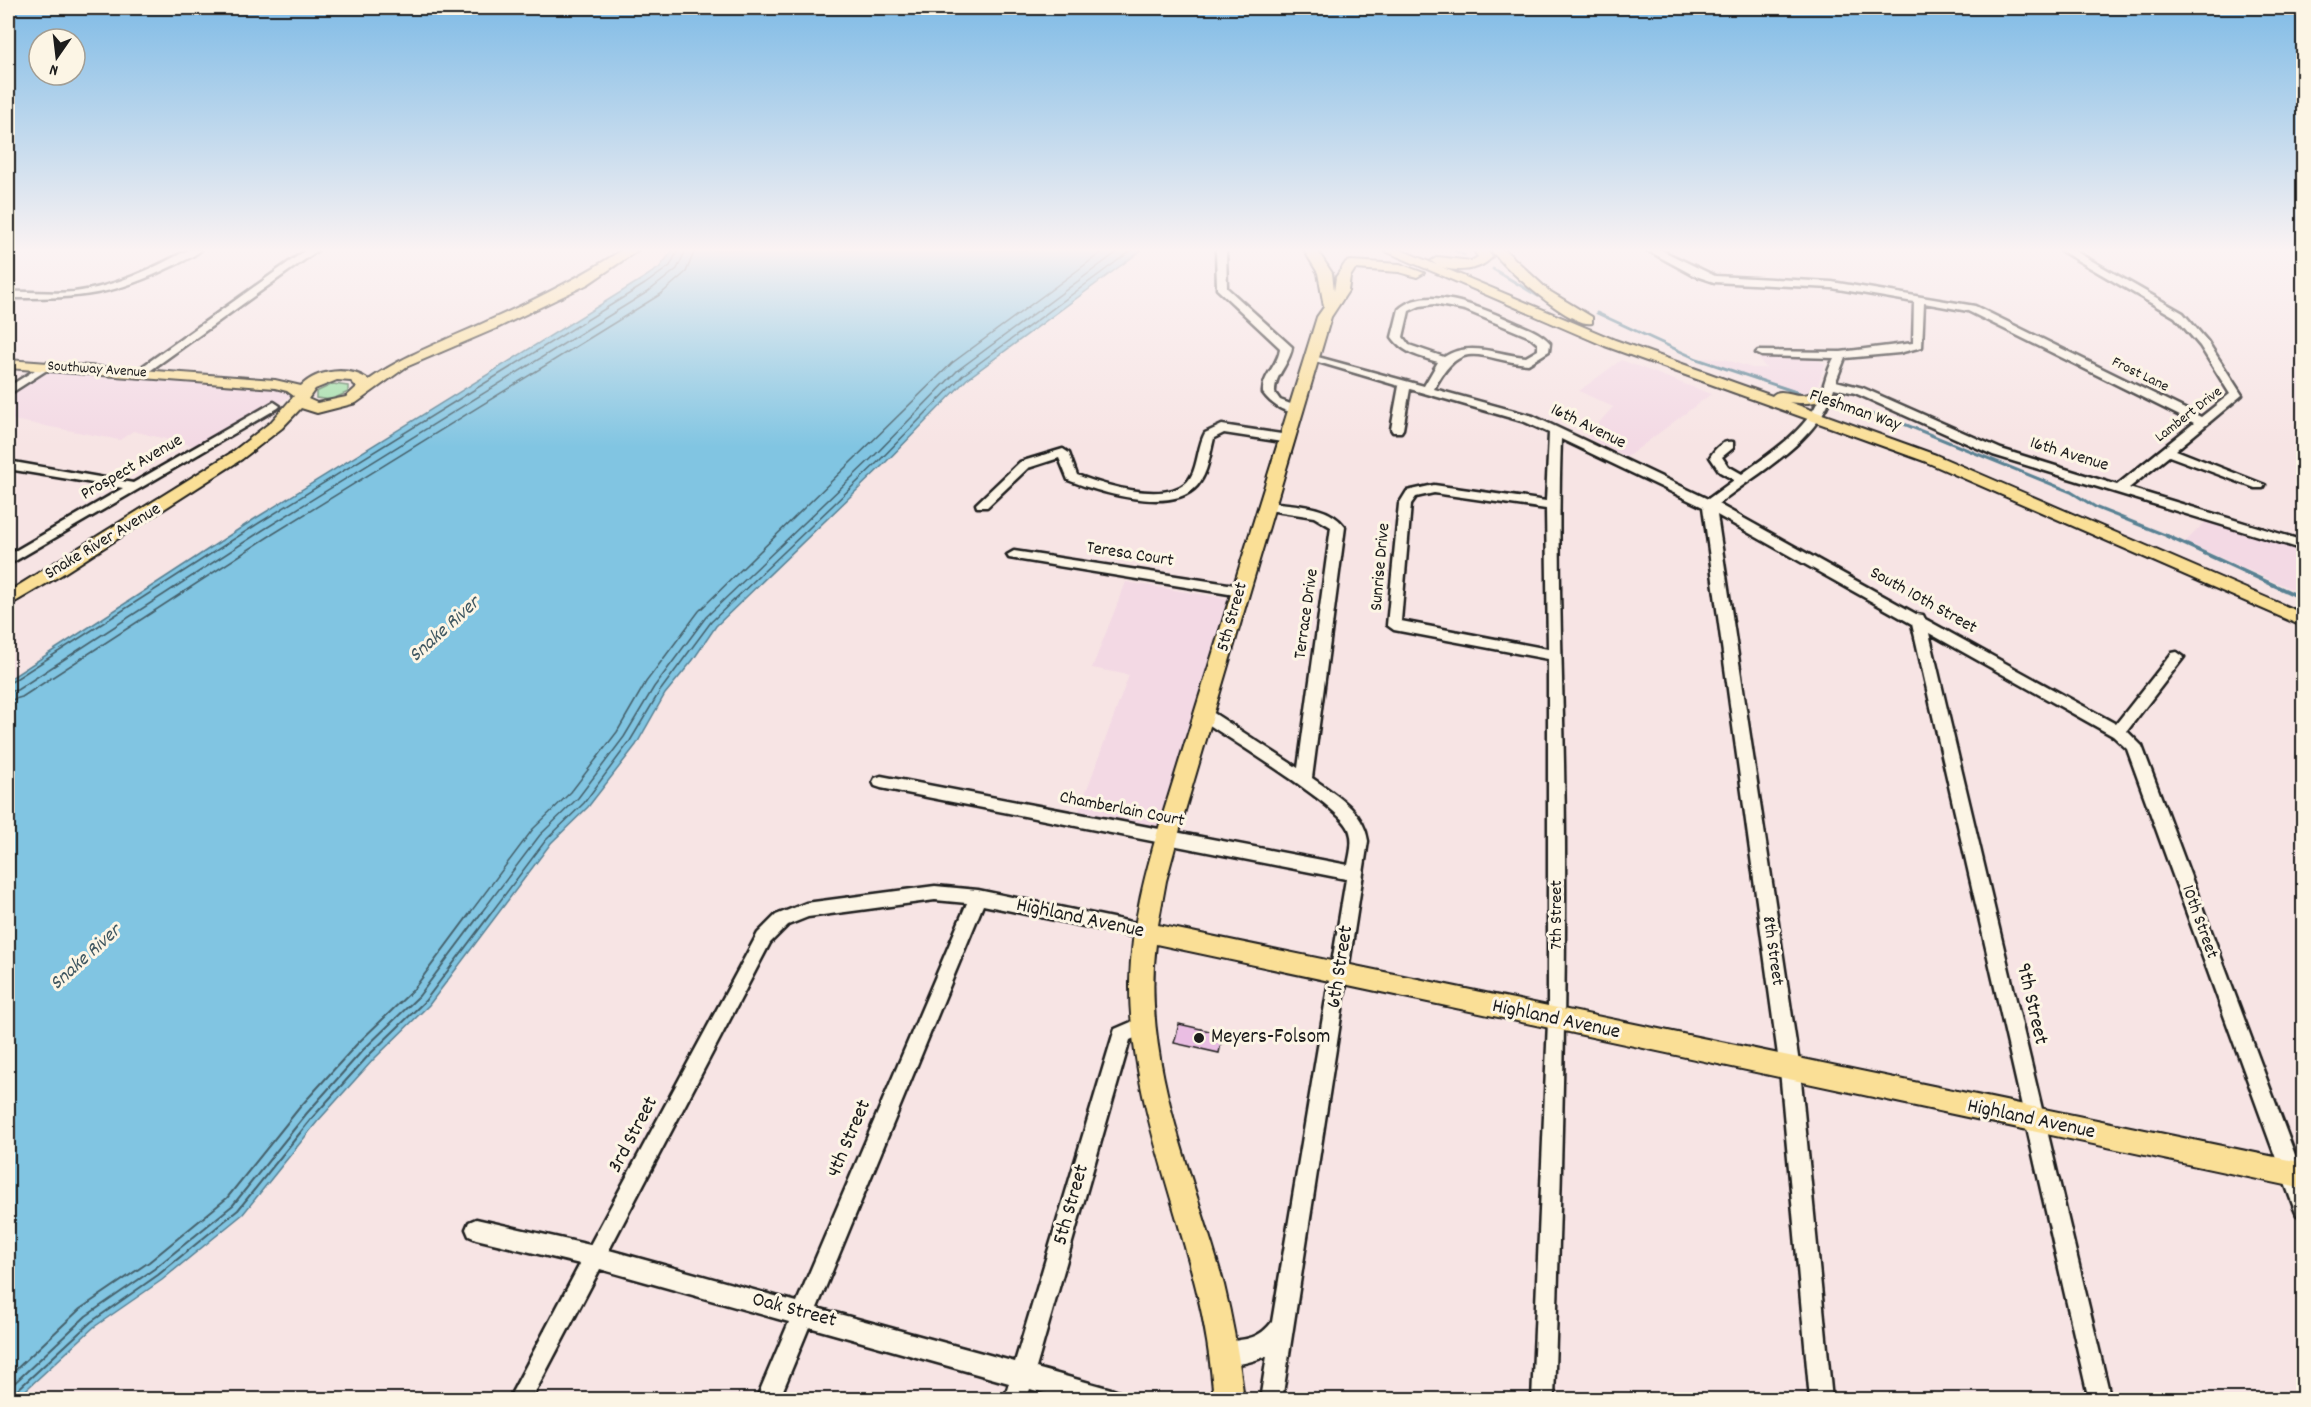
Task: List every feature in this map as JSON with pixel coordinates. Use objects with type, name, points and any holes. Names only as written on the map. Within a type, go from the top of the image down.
[{"type":"main road","points":[[343,376],[367,373],[416,348],[506,316]]},
{"type":"main road","points":[[360,394],[401,364],[509,316]]},
{"type":"main road","name":"5th Street","points":[[1224,1354],[1207,1275],[1164,1133],[1150,1066],[1142,983],[1146,932],[1167,839],[1267,506],[1314,359],[1325,316]]},
{"type":"main road","points":[[1544,316],[1609,337]]},
{"type":"main road","name":"Fleshman Way","points":[[1555,316],[1817,414],[1926,447],[2304,612]]},
{"type":"main road","name":"Fleshman Way","points":[[1560,316],[1609,337],[1778,396],[1848,429],[1991,483],[2304,621]]},
{"type":"main road","points":[[1577,316],[1609,337]]},
{"type":"main road","name":"Southway Avenue","points":[[8,364],[286,385],[309,407],[327,408]]},
{"type":"main road","name":"Southway Avenue","points":[[187,376],[343,376]]},
{"type":"main road","points":[[343,376],[363,382],[364,387],[360,394]]},
{"type":"main road","name":"Snake River Avenue","points":[[8,600],[168,502],[250,447],[282,420],[314,383],[343,376]]},
{"type":"main road","points":[[1778,396],[1804,399],[1827,388]]},
{"type":"main road","name":"Snake River Avenue","points":[[168,502],[206,484],[250,457],[294,420],[351,400],[360,394]]},
{"type":"main road","points":[[1803,430],[1824,426],[1848,429]]},
{"type":"main road","name":"Highland Avenue","points":[[1146,932],[1557,1021],[2297,1175]]},
{"type":"main road","points":[[1224,1354],[1229,1400]]},
{"type":"street","points":[[140,373],[221,316]]},
{"type":"street","points":[[1251,316],[1286,347],[1283,363],[1271,377],[1269,393],[1276,402],[1298,410]]},
{"type":"street","points":[[1402,316],[1397,337],[1400,342],[1405,347],[1445,361]]},
{"type":"street","points":[[1427,392],[1445,361],[1456,353],[1473,351],[1528,361],[1543,351],[1544,343],[1534,335],[1486,316]]},
{"type":"street","points":[[1762,353],[1841,355],[1856,352],[1906,350],[1918,345],[1919,316]]},
{"type":"street","name":"Frost Lane","points":[[1986,316],[2203,423]]},
{"type":"street","name":"Lambert Drive","points":[[2120,489],[2236,394],[2204,344],[2178,316]]},
{"type":"street","points":[[1709,505],[1803,430],[1817,414],[1833,368],[1841,355]]},
{"type":"street","name":"16th Avenue","points":[[1314,359],[1405,386],[1529,418],[1709,505]]},
{"type":"street","points":[[8,392],[46,366]]},
{"type":"street","points":[[1397,429],[1405,386]]},
{"type":"street","name":"16th Avenue","points":[[1827,388],[1859,390],[1997,452],[2304,546]]},
{"type":"street","name":"Prospect Avenue","points":[[8,561],[274,406]]},
{"type":"street","points":[[982,504],[1024,465],[1063,453],[1072,477],[1082,482],[1125,493],[1168,494],[1183,490],[1193,483],[1209,436],[1214,432],[1222,429],[1288,439]]},
{"type":"street","name":"7th Street","points":[[1543,1400],[1557,1021],[1552,506],[1555,430]]},
{"type":"street","points":[[1729,445],[1720,451],[1716,458],[1724,469],[1740,478]]},
{"type":"street","points":[[2168,451],[2259,485]]},
{"type":"street","points":[[8,465],[127,485],[130,488]]},
{"type":"street","name":"Sunrise Drive","points":[[1552,506],[1434,489],[1411,494],[1405,504],[1394,625],[1555,655]]},
{"type":"street","name":"South 10th Street","points":[[1709,505],[1918,618],[2118,732]]},
{"type":"street","name":"8th Street","points":[[1709,505],[1790,1070],[1821,1400]]},
{"type":"street","name":"Terrace Drive","points":[[1267,506],[1318,514],[1333,519],[1338,527],[1304,782]]},
{"type":"street","name":"Teresa Court","points":[[1014,555],[1241,591]]},
{"type":"street","name":"9th Street","points":[[1918,618],[2100,1400]]},
{"type":"street","points":[[2118,732],[2177,657]]},
{"type":"street","name":"6th Street","points":[[1204,714],[1304,782],[1350,817],[1358,830],[1360,841],[1280,1330],[1271,1400]]},
{"type":"street","name":"10th Street","points":[[2118,732],[2134,746],[2297,1175],[2304,1208]]},
{"type":"street","name":"Chamberlain Court","points":[[881,782],[1356,874]]},
{"type":"street","name":"Highland Avenue","points":[[806,910],[935,893],[978,897],[1146,932]]},
{"type":"street","name":"4th Street","points":[[767,1400],[978,897]]},
{"type":"street","name":"3rd Street","points":[[519,1400],[764,938],[782,920],[806,910]]},
{"type":"street","name":"5th Street","points":[[1015,1400],[1122,1035],[1145,1024]]},
{"type":"street","name":"Oak Street","points":[[477,1229],[595,1257],[803,1313],[1111,1400]]},
{"type":"street","points":[[1224,1354],[1263,1348],[1271,1343],[1280,1330]]},
{"type":"shaded area","points":[[1812,357],[1825,364],[1816,390],[1800,395],[1701,358],[1724,359],[1752,368],[1766,368],[1758,358]]},
{"type":"shaded area","points":[[1621,360],[1711,394],[1627,457],[1586,437],[1613,407],[1579,391]]},
{"type":"shaded area","points":[[46,370],[283,388],[294,394],[203,448],[133,431],[120,440],[8,419],[8,394]]},
{"type":"shaded area","points":[[2207,520],[2303,551],[2303,594],[2185,542]]},
{"type":"shaded area","points":[[1126,582],[1229,599],[1158,827],[1079,811],[1129,675],[1092,668]]},
{"type":"green space","points":[[333,384],[348,386],[348,392],[331,400],[316,398],[316,392]]},
{"type":"water","name":"Snake River","points":[[583,316],[1053,316],[967,379],[883,465],[716,626],[693,660],[665,694],[636,745],[588,807],[551,843],[429,1005],[373,1060],[317,1122],[243,1214],[162,1280],[94,1327],[16,1399],[8,1399],[8,680],[256,518]]},
{"type":"building","name":"Meyers-Folsom","points":[[1179,1024],[1223,1034],[1219,1053],[1174,1043]]},
{"type":"waterway","points":[[1603,316],[1697,359],[1802,394]]},
{"type":"waterway","points":[[1843,406],[1904,424],[2071,492],[2097,508],[2170,537]]},
{"type":"waterway","points":[[2167,536],[2304,599]]},
{"type":"place","name":"Meyers-Folsom","points":[[1199,1038]]}]
